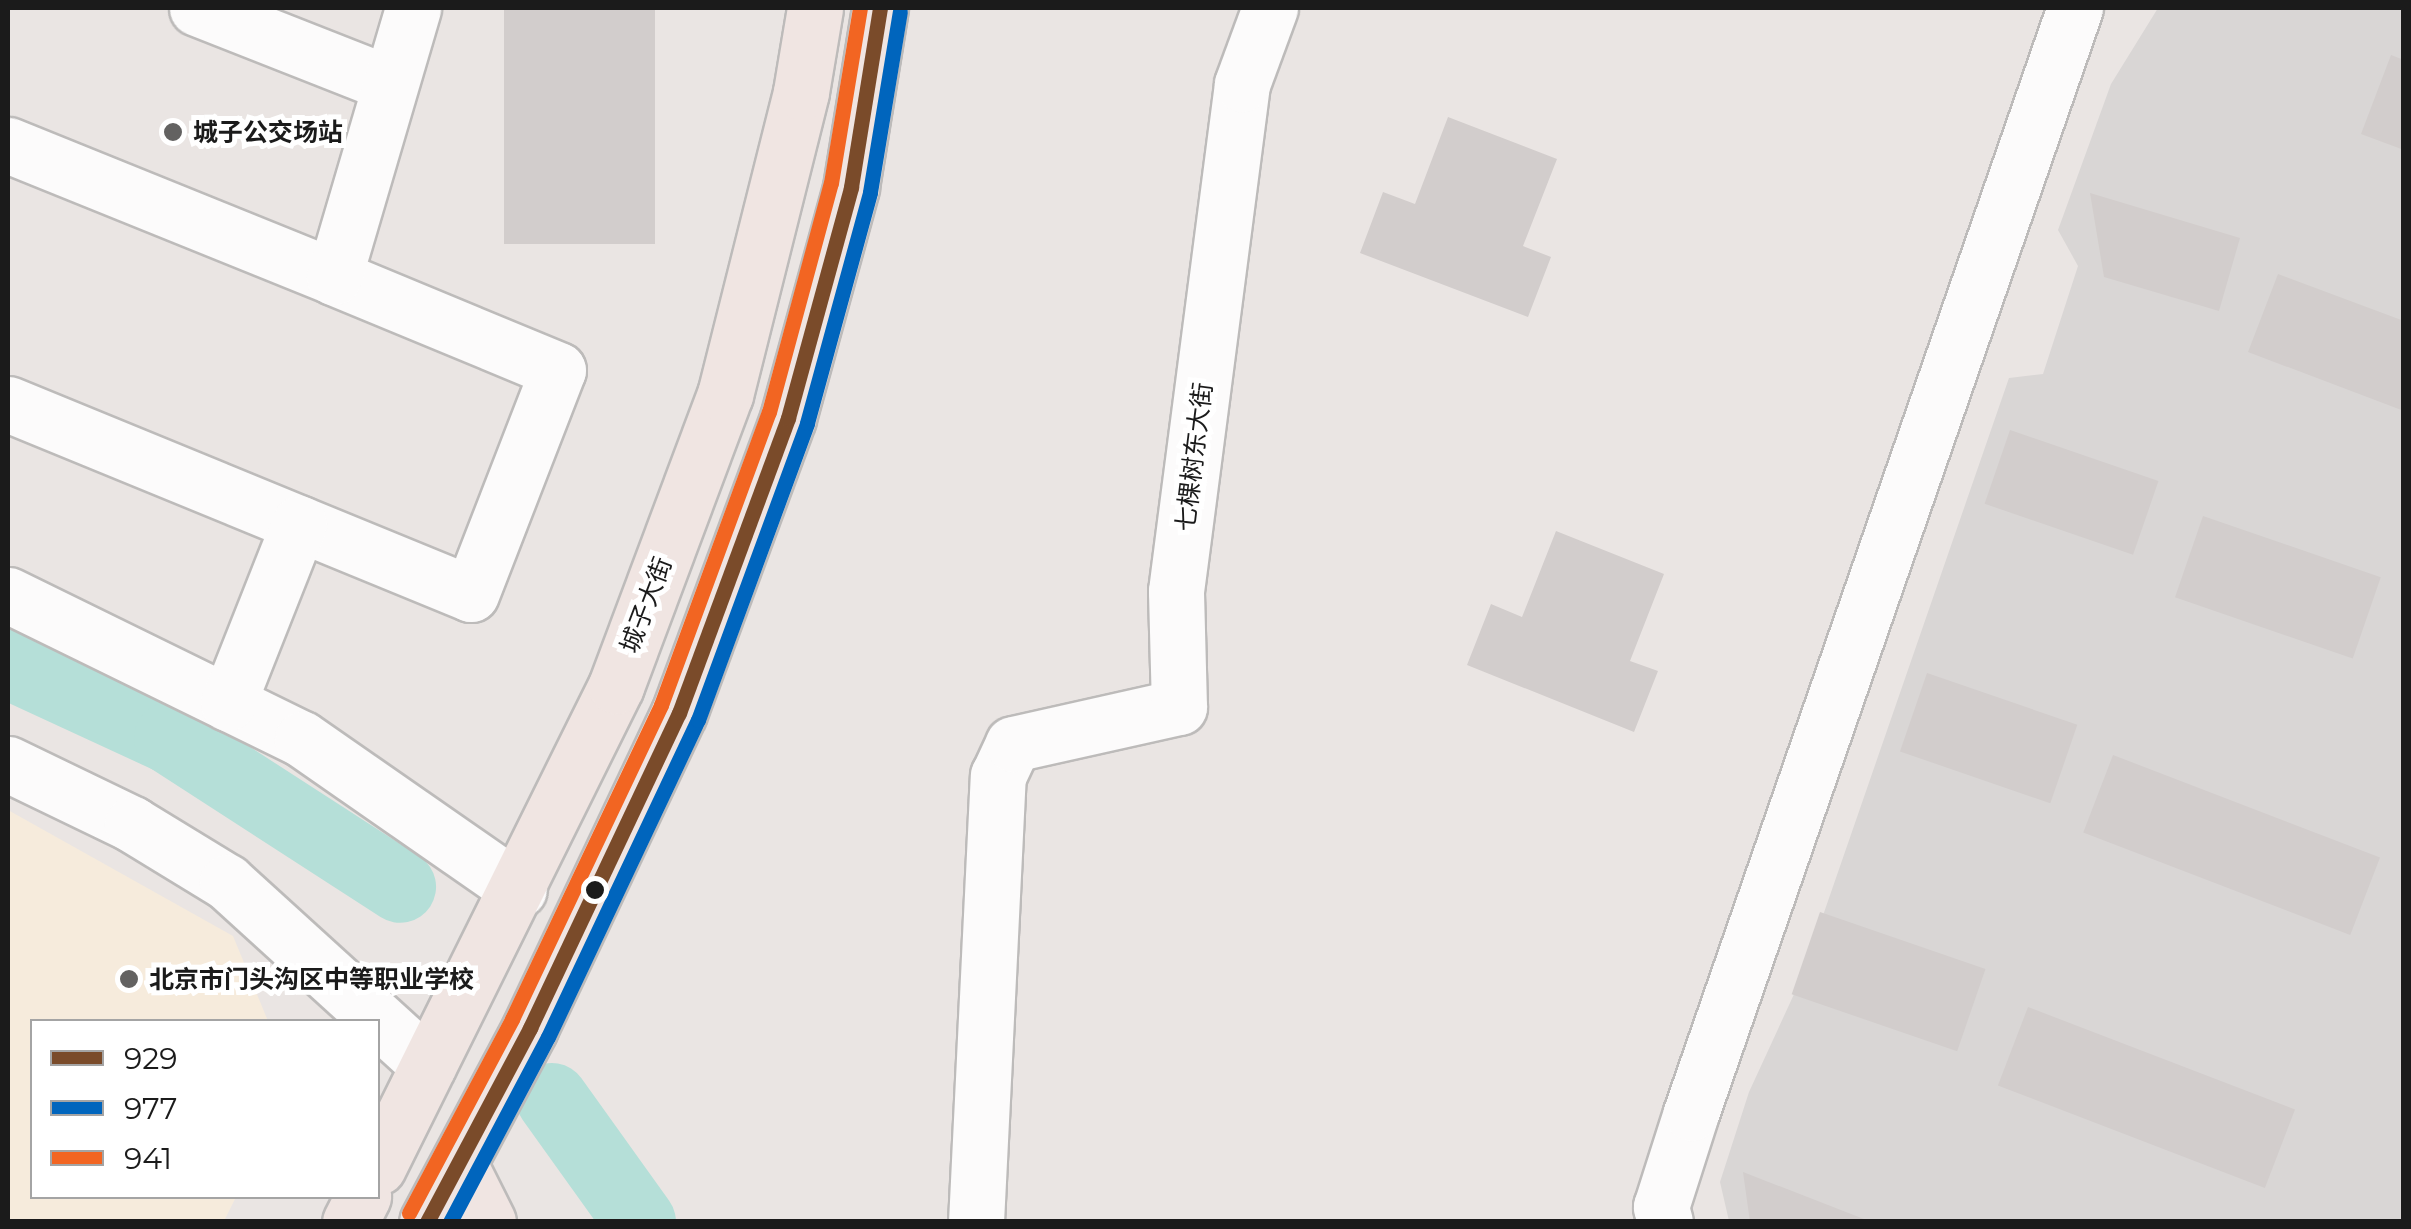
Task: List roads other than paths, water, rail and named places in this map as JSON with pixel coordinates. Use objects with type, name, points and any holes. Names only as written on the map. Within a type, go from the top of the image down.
[{"type":"main road","name":"城子大街","points":[[380,1162],[519,890],[616,686],[726,395],[801,92],[815,8]]},
{"type":"main road","points":[[427,1222],[680,713],[788,418],[851,187],[880,8]]},
{"type":"main road","points":[[459,1164],[488,1222]]},
{"type":"main road","points":[[350,1222],[362,1199]]},
{"type":"street","points":[[197,8],[390,84]]},
{"type":"street","points":[[334,277],[413,8]]},
{"type":"street","name":"七棵树东大街","points":[[976,1222],[998,776],[1013,744],[1179,707],[1176,591],[1242,84],[1270,8]]},
{"type":"street","points":[[1665,1222],[1661,1206],[1691,1113],[2076,8]]},
{"type":"street","points":[[8,145],[558,370],[471,594],[8,404]]},
{"type":"street","points":[[228,703],[299,524]]},
{"type":"street","points":[[8,595],[302,739],[519,890]]},
{"type":"street","points":[[8,764],[132,824],[227,882],[377,1019]]},
{"type":"street","points":[[380,1021],[428,1065]]},
{"type":"waterway","points":[[8,663],[170,738],[400,887]]},
{"type":"waterway","points":[[552,1099],[640,1222]]},
{"type":"place","name":"城子公交场站","points":[[173,132]]},
{"type":"place","name":"北京市门头沟区中等职业学校","points":[[129,979]]}]
